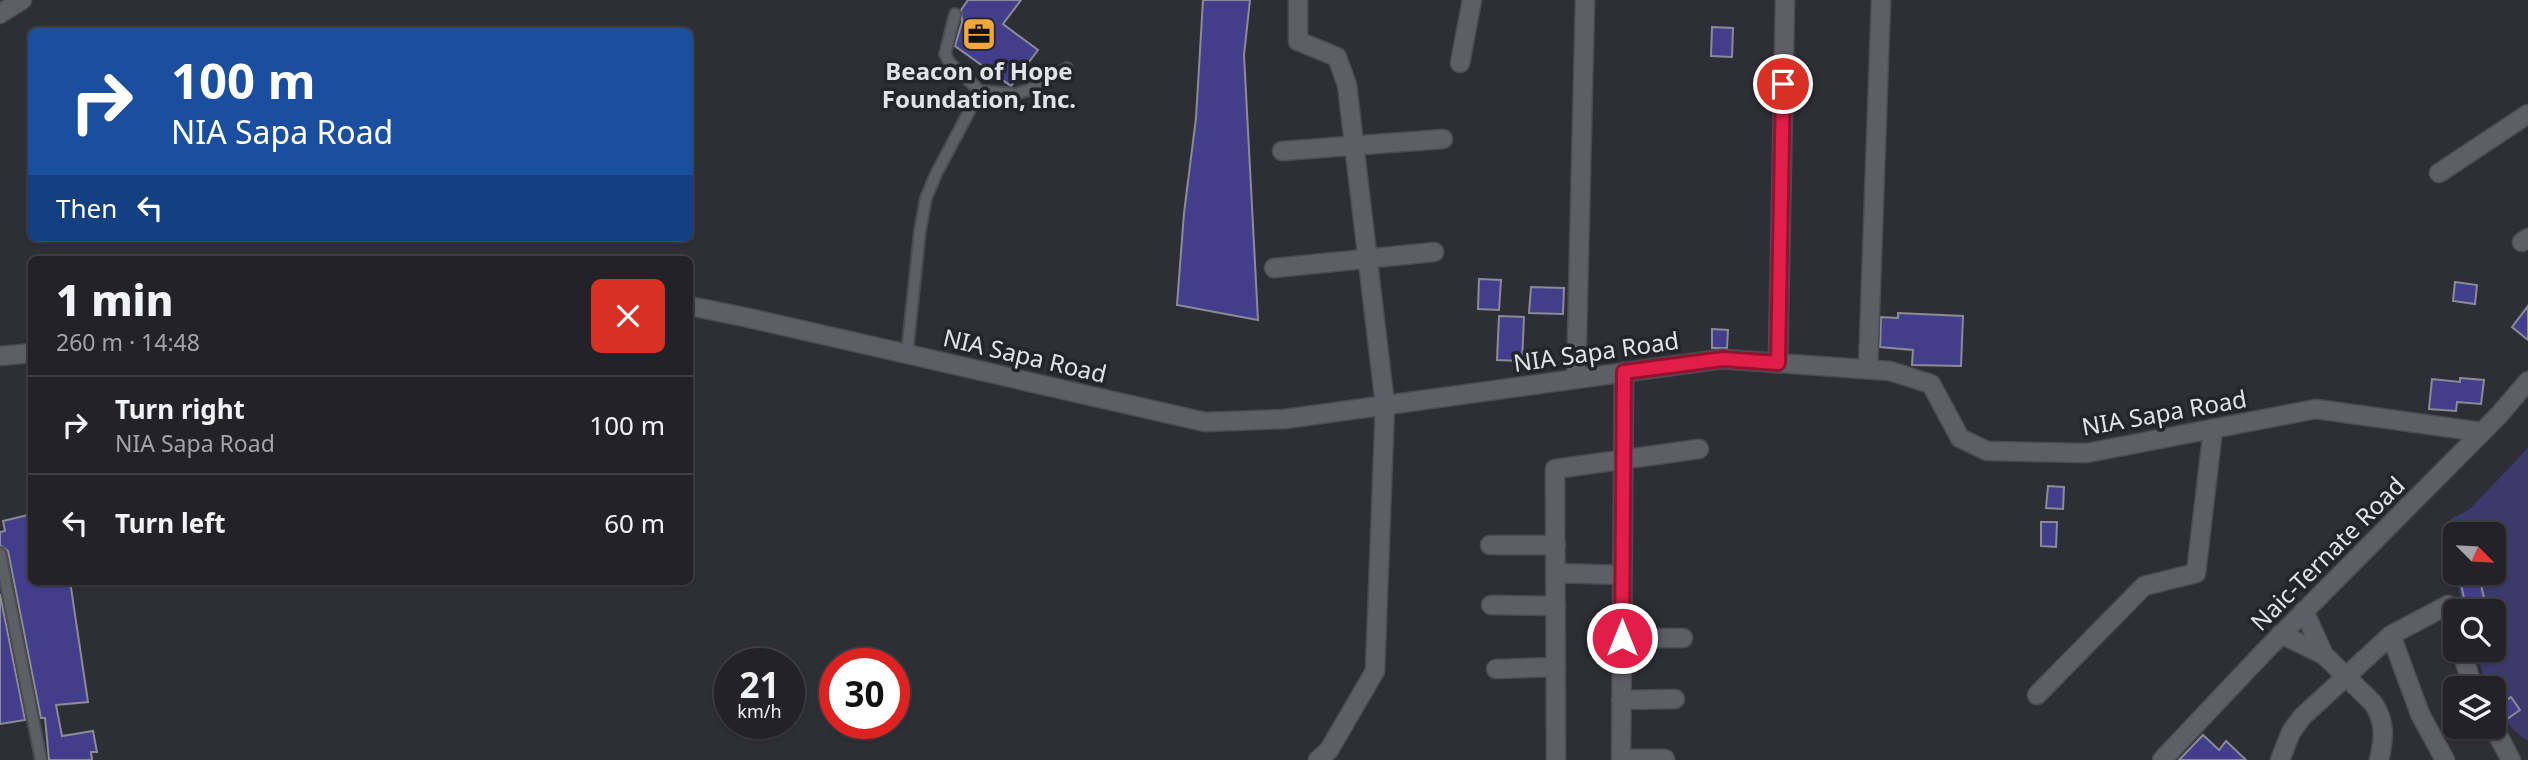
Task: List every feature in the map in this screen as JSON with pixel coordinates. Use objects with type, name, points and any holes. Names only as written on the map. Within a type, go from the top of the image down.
[{"type":"street","points":[[0,14],[22,0]]},
{"type":"street","points":[[1298,0],[1298,41],[1336,57],[1347,85],[1384,405],[1375,671],[1329,750],[1318,760]]},
{"type":"street","points":[[1460,62],[1472,0]]},
{"type":"street","points":[[1576,379],[1585,0]]},
{"type":"street","points":[[1778,363],[1785,0]]},
{"type":"street","points":[[1868,369],[1881,0]]},
{"type":"street","points":[[2439,173],[2528,114]]},
{"type":"street","points":[[1282,151],[1443,139]]},
{"type":"street","points":[[1274,268],[1434,251]]},
{"type":"street","name":"NIA Sapa Road","points":[[693,307],[749,317],[1205,422],[1285,419],[1723,359],[1890,371],[1931,384],[1960,438],[1987,451],[2087,453],[2315,409],[2481,432]]},
{"type":"street","points":[[0,356],[28,353]]},
{"type":"street","points":[[1624,372],[1620,760],[1665,759]]},
{"type":"street","name":"Naic-Ternate Road","points":[[2162,760],[2281,634],[2499,415],[2528,382]]},
{"type":"street","points":[[2037,695],[2144,586],[2196,573],[2213,429]]},
{"type":"street","points":[[1556,760],[1555,469],[1699,449]]},
{"type":"street","points":[[1490,545],[1556,545]]},
{"type":"street","points":[[1556,573],[1622,575]]},
{"type":"street","points":[[1491,605],[1556,606]]},
{"type":"street","points":[[2280,760],[2288,739],[2302,717],[2347,678],[2369,654],[2391,635],[2443,608]]},
{"type":"street","points":[[2304,611],[2324,655]]},
{"type":"street","points":[[2281,634],[2324,655],[2373,703],[2380,712],[2384,739],[2379,760]]},
{"type":"street","points":[[2391,635],[2420,715],[2445,760]]},
{"type":"street","points":[[1622,638],[1683,638]]},
{"type":"street","points":[[1496,669],[1556,667]]},
{"type":"street","points":[[1621,700],[1675,699]]},
{"type":"street","points":[[2500,739],[2511,760]]},
{"type":"lane","points":[[955,14],[945,54],[949,62],[980,91],[1016,94],[1031,89],[1067,68]]},
{"type":"lane","points":[[907,354],[926,198],[980,91]]},
{"type":"lane","points":[[0,553],[41,760]]},
{"type":"shaded area","points":[[2528,448],[2528,741],[2506,720],[2506,676],[2483,676],[2479,662],[2506,662],[2506,599],[2461,599],[2457,585],[2506,585],[2506,522],[2450,522],[2470,509]]},
{"type":"building","points":[[968,0],[1021,0],[1003,24],[1038,50],[1011,86],[955,46],[962,22],[961,10]]},
{"type":"building","points":[[1203,0],[1250,0],[1244,55],[1258,320],[1177,305],[1184,213],[1196,118]]},
{"type":"building","points":[[1712,27],[1733,28],[1732,57],[1711,56]]},
{"type":"building","points":[[1479,279],[1501,280],[1499,310],[1478,309]]},
{"type":"building","points":[[2455,282],[2477,285],[2475,304],[2453,301]]},
{"type":"building","points":[[1531,287],[1564,288],[1563,314],[1529,313]]},
{"type":"building","points":[[2528,306],[2528,340],[2512,327]]},
{"type":"building","points":[[1898,313],[1963,316],[1961,366],[1912,365],[1913,350],[1880,347],[1881,317],[1898,318]]},
{"type":"building","points":[[1499,316],[1524,317],[1522,361],[1497,360]]},
{"type":"building","points":[[1712,329],[1728,330],[1727,348],[1712,348]]},
{"type":"building","points":[[2460,378],[2484,380],[2481,404],[2457,402],[2456,411],[2429,409],[2432,379],[2460,382]]},
{"type":"building","points":[[2048,486],[2064,487],[2063,509],[2046,508]]},
{"type":"building","points":[[28,515],[28,585],[71,585],[88,702],[56,705],[62,736],[93,731],[97,752],[91,752],[92,760],[49,760],[45,718],[41,718],[8,551],[0,545],[0,532],[5,531],[3,521]]},
{"type":"building","points":[[2041,522],[2057,522],[2056,547],[2041,546]]},
{"type":"building","points":[[2461,585],[2481,585],[2484,599],[2464,599]]},
{"type":"building","points":[[0,594],[25,720],[0,724]]},
{"type":"building","points":[[2511,697],[2520,710],[2507,719],[2506,718],[2506,700]]},
{"type":"building","points":[[2203,735],[2219,750],[2226,741],[2246,760],[2179,760]]},
{"type":"place","name":"Beacon of Hope Foundation, Inc.","points":[[979,34]]},
{"type":"route","points":[[1622,638],[1624,372],[1723,359],[1778,363],[1783,84]]}]
